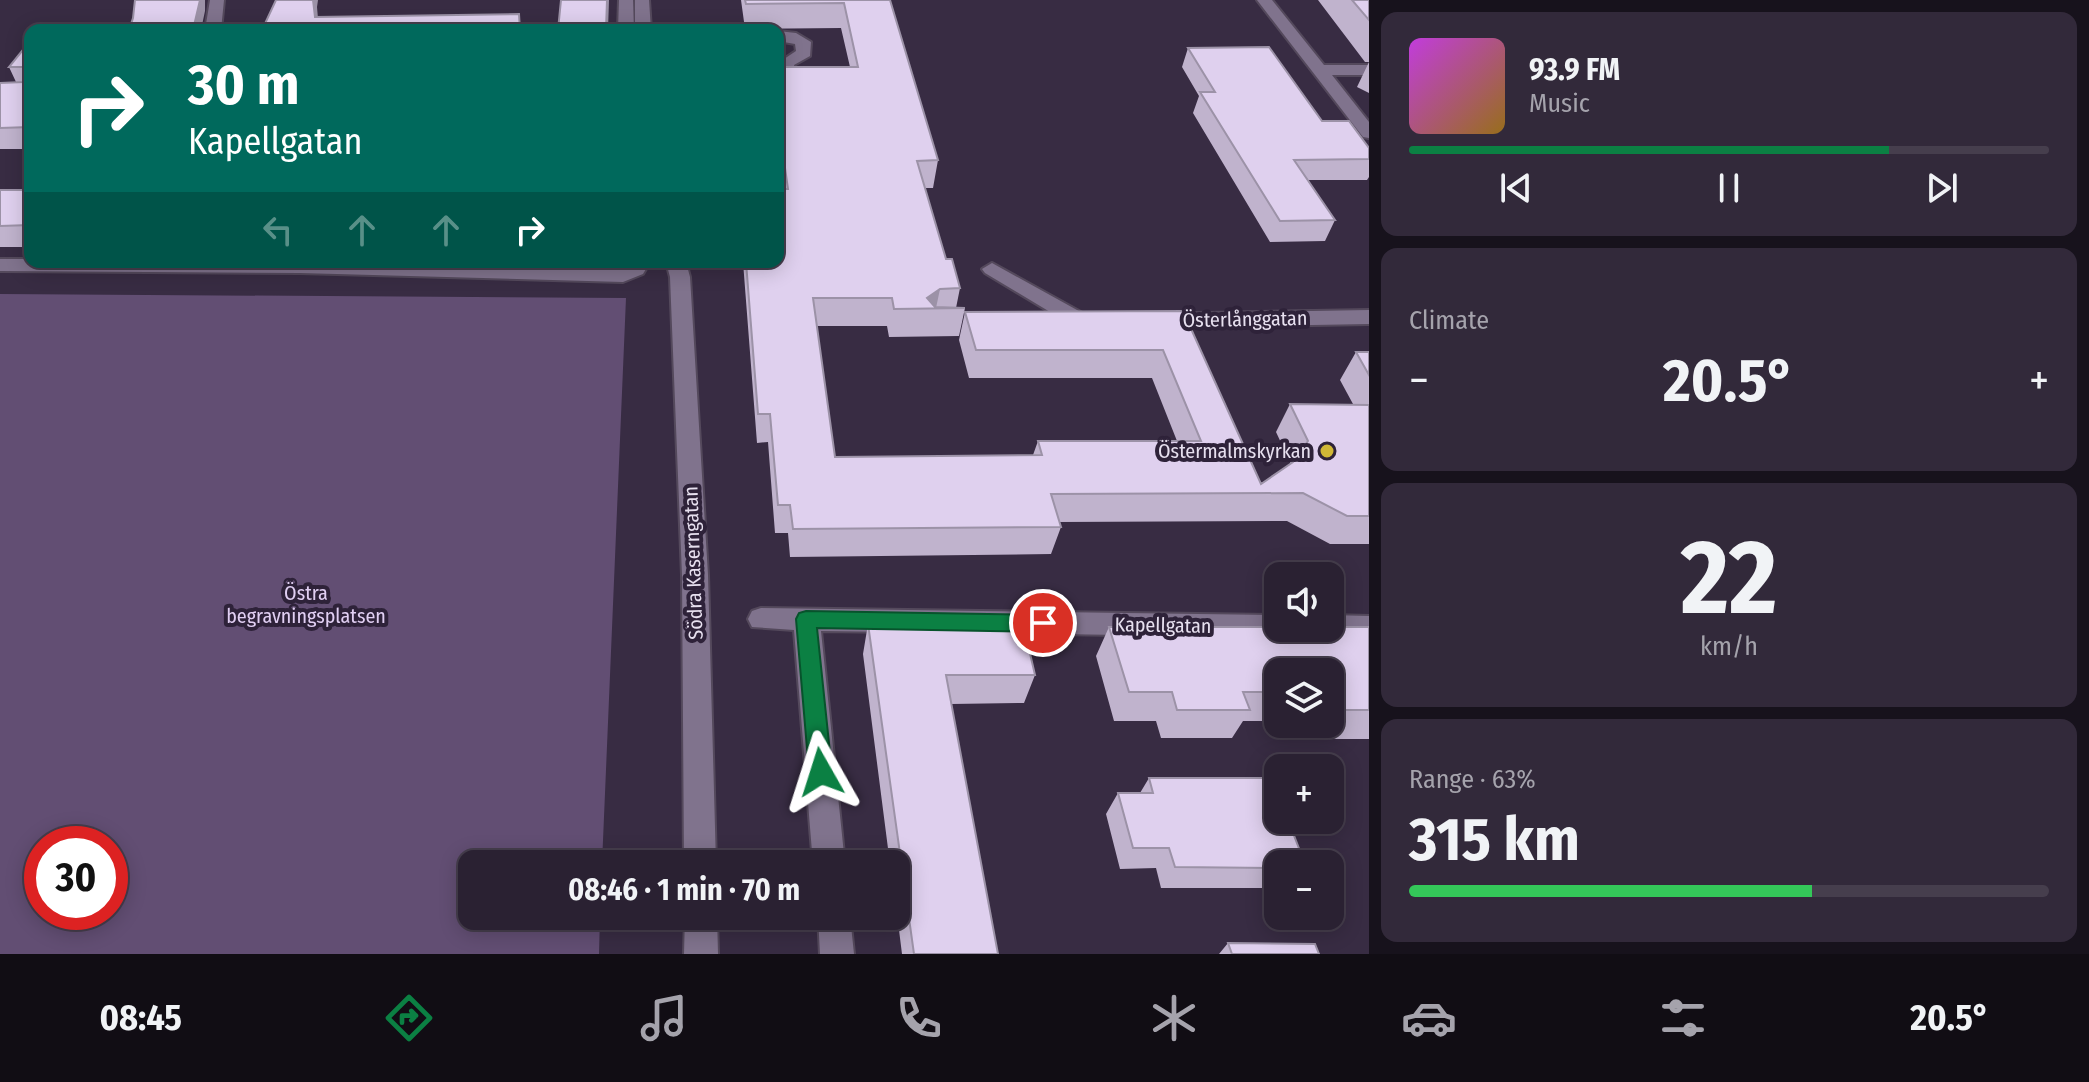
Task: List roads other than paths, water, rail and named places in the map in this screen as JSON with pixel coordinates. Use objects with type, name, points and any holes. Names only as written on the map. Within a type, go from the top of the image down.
[{"type":"street","points":[[214,24],[217,0]]},
{"type":"street","points":[[626,0],[626,24]]},
{"type":"street","points":[[642,0],[643,24]]},
{"type":"street","points":[[1264,0],[1369,133]]},
{"type":"street","points":[[784,36],[803,42],[804,53],[786,63],[789,80],[784,80]]},
{"type":"street","points":[[1319,70],[1369,70]]},
{"type":"street","points":[[0,265],[24,265]]},
{"type":"street","points":[[313,268],[623,276],[637,268]]},
{"type":"street","name":"Södra Kaserngatan","points":[[677,268],[681,293],[695,575],[700,850]]},
{"type":"street","points":[[992,269],[1082,322]]},
{"type":"street","name":"Österlånggatan","points":[[1038,323],[1369,317]]},
{"type":"street","name":"Kapellgatan","points":[[761,619],[1264,626]]},
{"type":"street","points":[[806,619],[828,850]]},
{"type":"street","points":[[1344,626],[1369,627]]},
{"type":"street","points":[[701,930],[701,954]]},
{"type":"street","points":[[835,930],[837,954]]},
{"type":"place","name":"Östermalmskyrkan","points":[[1327,451]]},
{"type":"park label","name":"Östra begravningsplatsen","points":[[306,604]]}]
